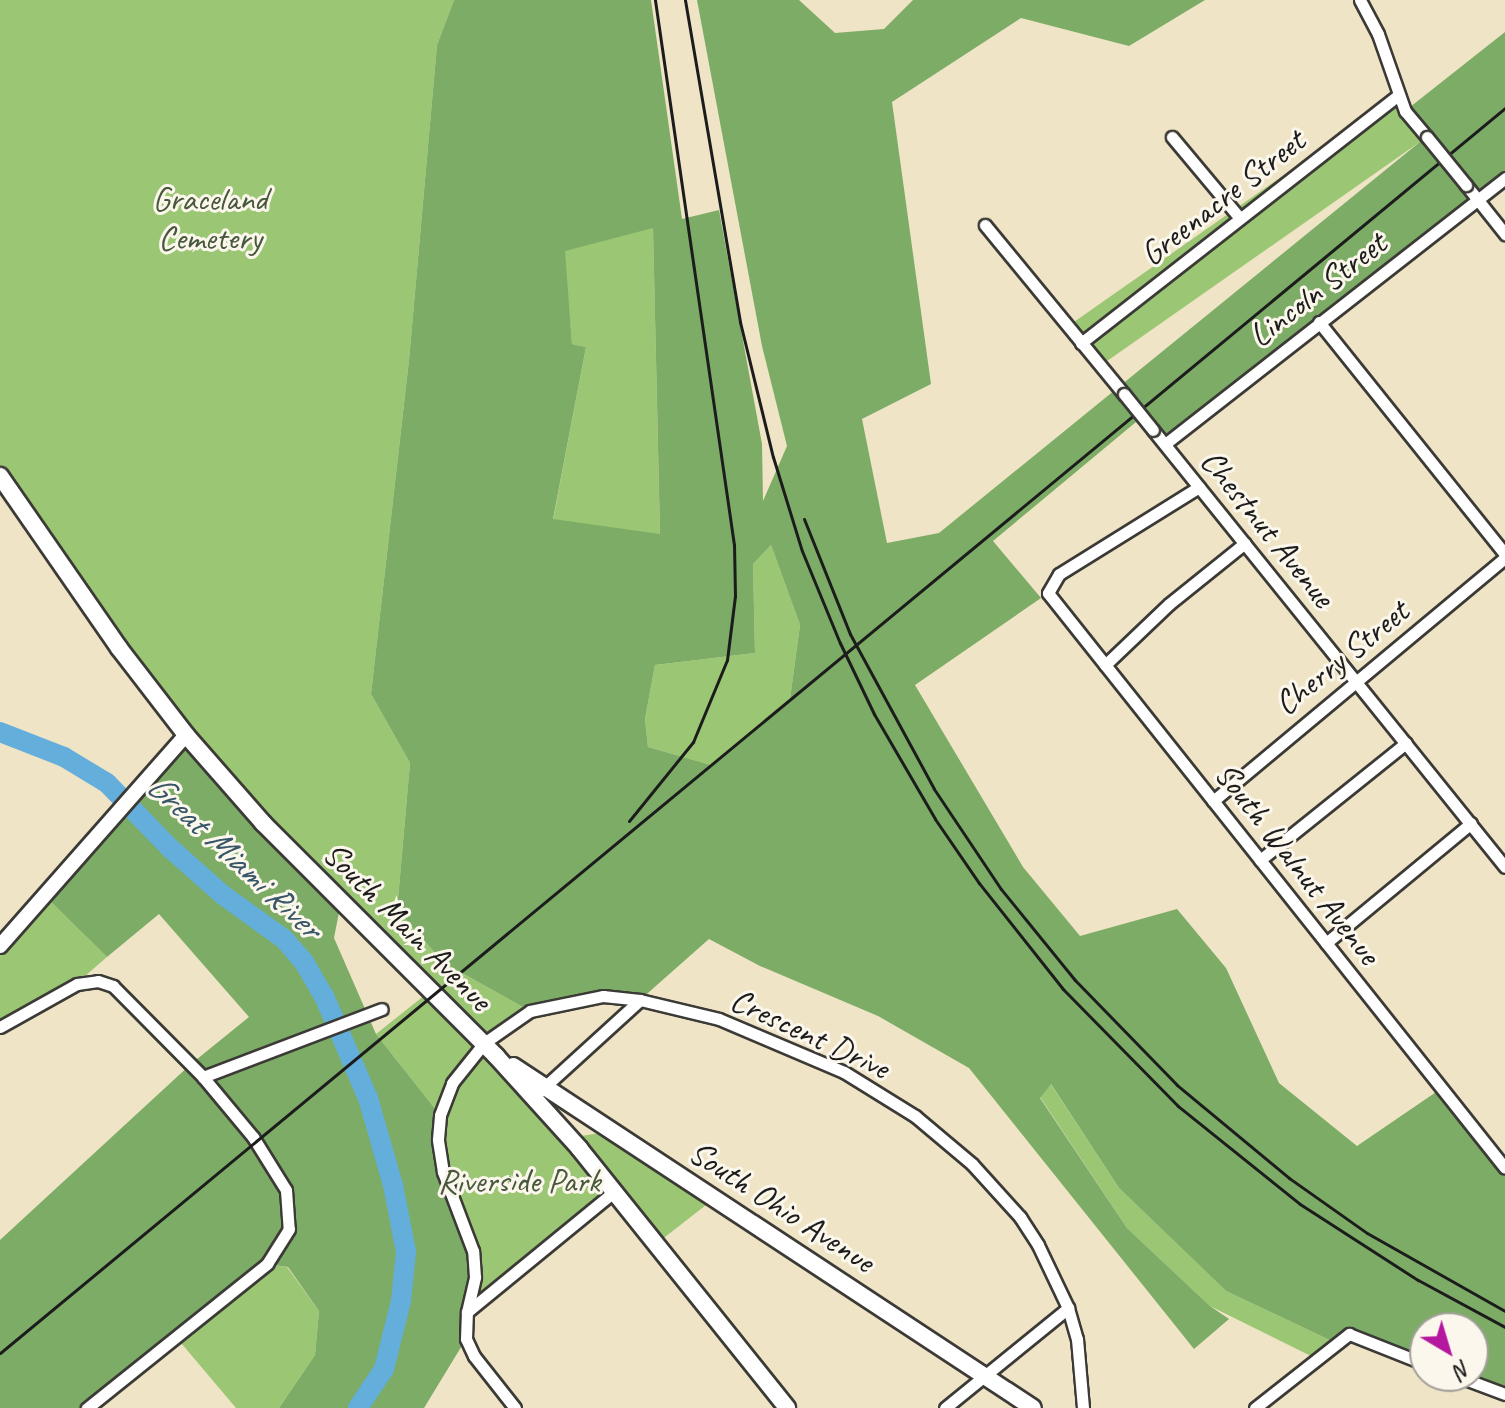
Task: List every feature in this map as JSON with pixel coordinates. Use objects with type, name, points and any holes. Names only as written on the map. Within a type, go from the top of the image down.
[{"type":"main road","name":"South Main Avenue","points":[[0,476],[119,648],[186,735],[263,823],[496,1056],[540,1092],[787,1408]]},
{"type":"main road","name":"South Ohio Avenue","points":[[540,1092],[986,1375],[1033,1408]]},
{"type":"street","points":[[1360,0],[1378,34],[1405,111],[1505,234]]},
{"type":"street","name":"Greenacre Street","points":[[1081,343],[1398,95]]},
{"type":"street","points":[[1172,137],[1239,217]]},
{"type":"street","name":"Lincoln Street","points":[[1165,444],[1505,178]]},
{"type":"street","name":"Chestnut Avenue","points":[[985,225],[1505,867]]},
{"type":"street","points":[[1319,322],[1505,556]]},
{"type":"street","name":"South Walnut Avenue","points":[[1199,487],[1059,574],[1048,593],[1505,1168]]},
{"type":"street","points":[[1105,665],[1169,604],[1245,543]]},
{"type":"street","name":"Cherry Street","points":[[1213,801],[1505,556]]},
{"type":"street","points":[[0,946],[186,735]]},
{"type":"street","points":[[1260,860],[1406,743]]},
{"type":"street","points":[[1326,943],[1471,823]]},
{"type":"street","points":[[0,1027],[77,984],[98,981],[113,986],[203,1077],[275,1168],[286,1190],[289,1229],[267,1264],[87,1408]]},
{"type":"street","name":"Crescent Drive","points":[[515,1408],[474,1356],[466,1339],[467,1312],[475,1277],[473,1251],[443,1172],[438,1139],[440,1115],[452,1083],[484,1043],[530,1011],[603,996],[640,1000],[733,1025],[844,1072],[915,1116],[972,1164],[1020,1217],[1038,1245],[1068,1308],[1077,1339],[1083,1408]]},
{"type":"street","points":[[540,1092],[640,1000]]},
{"type":"street","points":[[203,1077],[382,1009]]},
{"type":"street","points":[[467,1312],[615,1191]]},
{"type":"street","points":[[945,1408],[1068,1308]]},
{"type":"street","points":[[1255,1408],[1349,1334],[1409,1358]]},
{"type":"green space","name":"Graceland Cemetery","points":[[0,0],[454,0],[437,45],[409,360],[371,694],[410,763],[397,910],[444,963],[530,1011],[484,1043],[579,1146],[581,1136],[600,1133],[635,1157],[662,1163],[715,1198],[656,1244],[615,1192],[467,1312],[443,1172],[440,1115],[376,1034],[430,991],[186,735],[0,476]]},
{"type":"green space","points":[[454,0],[651,0],[682,219],[719,210],[762,444],[763,501],[787,446],[762,346],[697,0],[799,0],[835,33],[884,29],[913,0],[1205,0],[1129,46],[1021,18],[892,102],[931,384],[862,419],[887,543],[939,533],[1426,137],[1405,111],[1505,32],[1505,178],[1165,444],[1142,417],[993,541],[1041,598],[915,685],[1023,867],[1080,936],[1177,909],[1226,968],[1279,1083],[1357,1146],[1442,1088],[1505,1168],[1505,1394],[1489,1388],[1489,1312],[1409,1312],[1409,1358],[1349,1334],[1336,1343],[1226,1291],[1119,1188],[1051,1084],[1040,1098],[1127,1228],[1210,1306],[1229,1319],[1194,1349],[969,1068],[878,1016],[760,966],[709,939],[640,1000],[603,996],[530,1011],[444,963],[397,910],[410,763],[371,694],[409,360],[437,45]],"holes":[[[653,228],[660,534],[553,519],[586,347],[572,344],[565,251]],[[771,545],[800,625],[790,699],[711,765],[648,747],[645,719],[655,665],[755,653],[753,564]]]},
{"type":"green space","points":[[1398,95],[1427,137],[1097,368],[1068,326]]},
{"type":"green space","points":[[653,227],[660,535],[553,520],[586,347],[572,344],[564,250]]},
{"type":"green space","points":[[771,545],[800,625],[790,699],[711,765],[648,747],[645,719],[655,665],[755,653],[753,564]]},
{"type":"green space","points":[[186,735],[341,902],[334,938],[376,1034],[440,1115],[438,1139],[473,1251],[466,1339],[424,1408],[279,1408],[315,1355],[319,1311],[288,1267],[267,1264],[87,1408],[0,1408],[0,1240],[191,1064],[249,1017],[159,914],[107,957],[45,896]]},
{"type":"green space","points":[[45,896],[107,957],[85,976],[0,1023],[0,946]]},
{"type":"green space","points":[[1050,1083],[1119,1188],[1226,1291],[1336,1343],[1317,1359],[1210,1306],[1127,1228],[1040,1097]]},
{"type":"green space","points":[[267,1264],[287,1267],[319,1311],[315,1355],[279,1408],[236,1408],[176,1337]]},
{"type":"waterway","name":"Great Miami River","points":[[0,732],[64,757],[107,783],[170,848],[223,895],[284,939],[304,962],[324,996],[368,1098],[393,1185],[406,1252],[401,1301],[384,1369],[358,1408]]},
{"type":"railway","points":[[629,821],[693,742],[727,660],[735,596],[734,545],[655,0]]},
{"type":"railway","points":[[685,0],[740,322],[773,457],[802,551],[840,643],[874,714],[935,819],[979,883],[1063,989],[1178,1106],[1300,1204],[1418,1280],[1505,1327]]},
{"type":"railway","points":[[0,1353],[1505,108]]},
{"type":"railway","points":[[804,519],[850,634],[934,789],[1001,889],[1075,980],[1177,1085],[1289,1178],[1367,1233],[1505,1311]]},
{"type":"park label","name":"Riverside Park","points":[[519,1181]]}]
